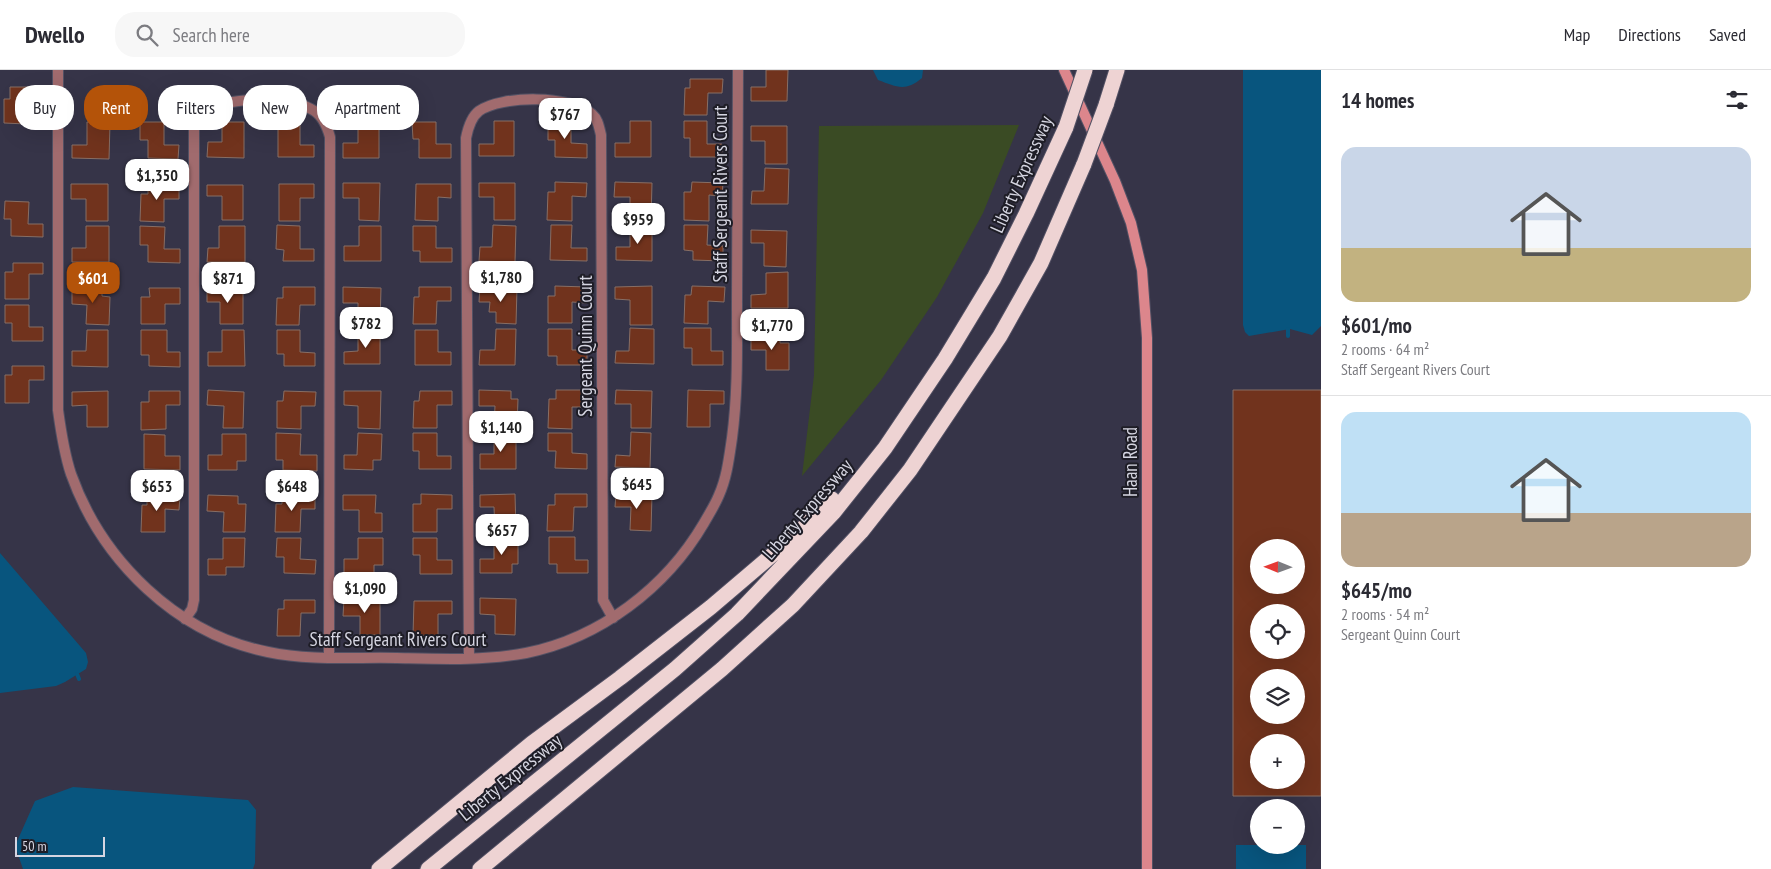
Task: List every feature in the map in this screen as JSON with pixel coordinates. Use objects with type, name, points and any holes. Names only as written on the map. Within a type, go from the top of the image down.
[{"type":"highway","name":"Liberty Expressway","points":[[428,869],[675,669],[737,614],[784,567],[834,512],[885,448],[945,359],[994,278],[1066,127],[1085,70]]},
{"type":"highway","points":[[480,869],[722,669],[793,605],[861,532],[910,470],[1000,336],[1041,263],[1084,164],[1106,106],[1117,70]]},
{"type":"highway","points":[[379,869],[532,743],[711,607],[799,532],[885,448]]},
{"type":"street","name":"Staff Sergeant Rivers Court","points":[[58,70],[58,410],[63,444],[71,475],[93,521],[118,559],[150,593],[185,619],[219,637],[266,652],[298,657],[469,658],[527,653],[559,644],[584,634],[613,618],[646,593],[670,571],[693,542],[719,497],[728,468],[736,404],[738,70]]},
{"type":"street","name":"Haan Road","points":[[1064,70],[1115,181],[1131,223],[1142,270],[1147,338],[1147,869]]},
{"type":"street","points":[[185,619],[192,608],[194,600],[194,128],[204,114],[217,106],[239,101],[262,99],[289,102],[312,109],[326,122],[330,137],[329,657]]},
{"type":"street","name":"Sergeant Quinn Court","points":[[469,658],[466,138],[470,122],[478,111],[494,104],[526,99],[551,100],[572,104],[592,114],[598,121],[601,135],[603,600],[613,618]]},
{"type":"green space","points":[[1019,125],[983,213],[937,297],[881,380],[802,476],[814,375],[819,126]]},
{"type":"water","points":[[873,70],[923,70],[922,78],[911,85],[901,87],[878,80]]},
{"type":"water","points":[[1243,70],[1321,70],[1321,326],[1312,335],[1290,329],[1249,336],[1245,332],[1243,325]]},
{"type":"water","points":[[0,553],[86,653],[88,662],[86,669],[65,682],[56,686],[0,693]]},
{"type":"water","points":[[73,787],[248,800],[256,810],[255,863],[253,869],[23,869],[15,846],[35,801]]},
{"type":"water","points":[[1236,845],[1250,845],[1250,854],[1305,854],[1306,845],[1306,869],[1236,869]]},
{"type":"building","points":[[766,70],[788,70],[787,101],[751,101],[751,87],[766,87]]},
{"type":"building","points":[[690,79],[723,79],[722,93],[708,93],[707,115],[684,115],[685,88],[690,88]]},
{"type":"building","points":[[10,87],[15,87],[15,123],[4,123],[4,99],[10,99]]},
{"type":"building","points":[[548,120],[571,121],[571,143],[587,144],[587,158],[555,157],[555,140],[548,140]]},
{"type":"building","points":[[494,121],[514,121],[514,156],[479,156],[479,144],[494,144]]},
{"type":"building","points":[[630,121],[651,121],[651,157],[615,157],[615,143],[630,143]]},
{"type":"building","points":[[684,121],[707,121],[707,144],[722,144],[722,157],[690,157],[690,138],[684,138]]},
{"type":"building","points":[[148,122],[158,122],[158,130],[164,130],[164,145],[179,145],[178,159],[148,158],[148,140],[140,140],[140,130],[148,130]]},
{"type":"building","points":[[233,122],[243,122],[244,158],[207,157],[208,142],[222,142],[222,130],[233,130]]},
{"type":"building","points":[[419,122],[436,122],[436,144],[451,144],[451,158],[419,158],[419,139],[413,139],[412,130],[419,130]]},
{"type":"building","points":[[751,126],[787,126],[787,164],[765,164],[765,141],[751,141]]},
{"type":"building","points":[[87,130],[110,130],[109,159],[72,158],[72,145],[87,145]]},
{"type":"building","points":[[278,130],[300,130],[300,145],[314,145],[314,157],[278,157]]},
{"type":"building","points":[[358,130],[379,130],[379,158],[343,158],[343,143],[358,143]]},
{"type":"building","points":[[765,168],[789,169],[788,204],[751,204],[752,191],[764,191]]},
{"type":"building","points":[[555,182],[587,183],[586,197],[572,196],[572,221],[547,220],[548,192],[555,192]]},
{"type":"building","points":[[615,182],[652,183],[651,220],[630,219],[630,197],[614,197]]},
{"type":"building","points":[[692,182],[723,183],[722,196],[709,195],[709,221],[684,220],[684,192],[691,192]]},
{"type":"building","points":[[343,183],[380,183],[379,221],[359,220],[359,198],[343,198]]},
{"type":"building","points":[[479,183],[515,183],[515,220],[494,220],[494,197],[479,197]]},
{"type":"building","points":[[71,184],[108,184],[108,221],[86,221],[86,199],[71,199]]},
{"type":"building","points":[[148,184],[179,184],[179,199],[164,199],[164,222],[140,221],[141,194],[148,194]]},
{"type":"building","points":[[279,184],[314,184],[314,198],[300,198],[300,221],[279,221]]},
{"type":"building","points":[[416,184],[451,184],[451,198],[438,197],[438,221],[415,220]]},
{"type":"building","points":[[207,185],[243,185],[243,220],[222,220],[222,196],[207,196]]},
{"type":"building","points":[[5,201],[29,202],[28,224],[43,224],[43,237],[11,236],[11,219],[4,219]]},
{"type":"building","points":[[277,225],[300,226],[300,249],[314,249],[314,261],[283,261],[284,250],[276,249]]},
{"type":"building","points":[[493,225],[516,226],[515,262],[479,261],[480,247],[492,247]]},
{"type":"building","points":[[551,225],[572,225],[571,248],[587,248],[587,261],[550,260]]},
{"type":"building","points":[[630,225],[652,225],[652,261],[616,260],[616,247],[630,247]]},
{"type":"building","points":[[684,225],[708,225],[707,245],[723,246],[723,261],[693,260],[693,251],[684,250]]},
{"type":"building","points":[[86,226],[109,226],[109,262],[72,262],[72,248],[86,248]]},
{"type":"building","points":[[140,226],[165,227],[164,249],[180,249],[180,263],[148,262],[148,245],[140,245]]},
{"type":"building","points":[[219,226],[245,226],[245,262],[207,262],[208,248],[219,248]]},
{"type":"building","points":[[359,226],[381,226],[381,261],[344,261],[344,246],[359,246]]},
{"type":"building","points":[[413,226],[436,226],[436,248],[452,248],[452,262],[420,262],[420,251],[413,251]]},
{"type":"building","points":[[751,230],[787,231],[786,267],[764,266],[764,243],[751,243]]},
{"type":"building","points":[[13,263],[43,263],[43,274],[29,274],[29,299],[5,299],[5,272],[13,272]]},
{"type":"building","points":[[788,272],[788,308],[751,308],[751,295],[766,294],[766,273]]},
{"type":"building","points":[[555,286],[587,287],[587,303],[572,302],[572,323],[548,323],[548,296],[555,296]]},
{"type":"building","points":[[652,286],[652,325],[630,325],[630,300],[615,299],[615,287]]},
{"type":"building","points":[[692,286],[725,287],[724,302],[708,301],[708,324],[684,323],[685,295],[691,295]]},
{"type":"building","points":[[72,287],[102,288],[102,296],[110,297],[109,325],[86,324],[87,305],[72,304]]},
{"type":"building","points":[[207,287],[243,288],[243,324],[220,324],[220,302],[207,302]]},
{"type":"building","points":[[283,287],[315,287],[315,305],[300,305],[299,325],[276,325],[277,298],[283,298]]},
{"type":"building","points":[[343,287],[381,288],[380,324],[358,324],[358,303],[343,303]]},
{"type":"building","points":[[419,287],[451,287],[451,301],[437,301],[436,324],[413,324],[414,297],[419,297]]},
{"type":"building","points":[[480,287],[517,288],[516,324],[496,323],[496,312],[489,312],[490,302],[479,302]]},
{"type":"building","points":[[149,288],[180,288],[180,304],[165,304],[165,324],[141,324],[141,297],[150,297]]},
{"type":"building","points":[[5,305],[29,305],[29,327],[43,327],[43,341],[12,341],[12,323],[5,323]]},
{"type":"building","points":[[630,328],[654,329],[654,364],[615,363],[616,351],[629,351]]},
{"type":"building","points":[[684,328],[711,328],[711,351],[723,351],[723,365],[692,365],[692,348],[684,348]]},
{"type":"building","points":[[358,329],[380,329],[380,364],[344,364],[344,352],[358,351]]},
{"type":"building","points":[[496,329],[516,329],[515,365],[479,365],[480,350],[495,350]]},
{"type":"building","points":[[548,329],[572,329],[572,350],[587,350],[587,365],[557,365],[557,356],[548,356]]},
{"type":"building","points":[[87,330],[108,330],[108,367],[72,366],[72,351],[86,351]]},
{"type":"building","points":[[141,330],[167,330],[167,352],[180,352],[180,367],[149,366],[149,355],[141,355]]},
{"type":"building","points":[[222,330],[244,330],[245,366],[208,366],[208,352],[222,352]]},
{"type":"building","points":[[277,330],[300,330],[300,352],[315,353],[315,366],[284,366],[284,354],[277,354]]},
{"type":"building","points":[[415,330],[438,330],[438,352],[451,352],[451,365],[415,365]]},
{"type":"building","points":[[751,334],[780,334],[780,343],[789,343],[789,370],[766,370],[766,350],[751,350]]},
{"type":"building","points":[[12,366],[44,366],[44,380],[29,380],[29,403],[5,403],[5,375],[12,375]]},
{"type":"building","points":[[208,390],[244,392],[243,428],[223,428],[224,406],[207,405]]},
{"type":"building","points":[[479,390],[511,391],[511,399],[518,399],[517,427],[494,426],[495,406],[479,406]]},
{"type":"building","points":[[556,390],[588,390],[587,407],[572,407],[572,429],[548,428],[549,399],[556,399]]},
{"type":"building","points":[[616,390],[652,391],[651,428],[631,428],[631,404],[615,404]]},
{"type":"building","points":[[688,390],[724,391],[724,404],[710,404],[710,427],[687,427]]},
{"type":"building","points":[[1233,390],[1321,390],[1321,796],[1233,796]]},
{"type":"building","points":[[108,391],[108,427],[87,427],[87,405],[72,406],[72,392]]},
{"type":"building","points":[[149,391],[180,391],[180,405],[166,405],[166,429],[141,430],[141,402],[149,402]]},
{"type":"building","points":[[284,391],[316,392],[315,406],[301,406],[301,429],[277,428],[277,401],[283,401]]},
{"type":"building","points":[[344,391],[381,391],[380,429],[358,428],[358,406],[344,405]]},
{"type":"building","points":[[420,391],[452,391],[452,405],[437,405],[437,428],[413,428],[414,401],[419,401]]},
{"type":"building","points":[[631,432],[651,433],[650,468],[615,467],[616,455],[630,456]]},
{"type":"building","points":[[276,433],[301,434],[300,455],[317,455],[317,471],[283,470],[283,460],[276,460]]},
{"type":"building","points":[[358,433],[382,434],[381,460],[373,460],[373,470],[344,469],[344,455],[357,455]]},
{"type":"building","points":[[413,433],[437,433],[437,456],[451,456],[451,469],[419,469],[419,451],[413,451]]},
{"type":"building","points":[[494,433],[516,433],[516,469],[480,469],[480,454],[494,454]]},
{"type":"building","points":[[548,433],[572,433],[572,453],[587,454],[587,469],[555,468],[556,451],[548,451]]},
{"type":"building","points":[[144,434],[165,435],[165,456],[180,456],[180,470],[144,469]]},
{"type":"building","points":[[222,434],[246,434],[246,461],[237,461],[237,470],[208,470],[208,455],[222,455]]},
{"type":"building","points":[[421,494],[452,495],[452,509],[437,509],[437,532],[413,532],[413,504],[421,504]]},
{"type":"building","points":[[515,494],[516,531],[495,531],[494,507],[480,507],[480,495]]},
{"type":"building","points":[[555,494],[587,494],[587,507],[574,507],[573,531],[547,531],[548,505],[555,505]]},
{"type":"building","points":[[616,494],[652,495],[651,531],[630,530],[631,507],[615,507]]},
{"type":"building","points":[[147,495],[180,496],[179,510],[165,509],[165,532],[141,532],[142,505],[147,505]]},
{"type":"building","points":[[208,495],[238,496],[238,504],[246,504],[245,532],[223,532],[224,512],[207,511]]},
{"type":"building","points":[[282,495],[315,496],[315,509],[301,509],[300,532],[275,532],[276,504],[282,504]]},
{"type":"building","points":[[343,495],[376,495],[375,513],[382,513],[382,532],[359,532],[359,510],[343,510]]},
{"type":"building","points":[[494,537],[518,537],[518,564],[512,564],[512,573],[480,573],[480,559],[494,559]]},
{"type":"building","points":[[549,537],[575,537],[575,560],[588,560],[588,573],[557,573],[557,564],[549,564]]},
{"type":"building","points":[[223,538],[245,538],[244,567],[226,567],[226,575],[208,575],[208,559],[223,559]]},
{"type":"building","points":[[277,538],[301,538],[300,559],[316,560],[315,574],[284,573],[284,557],[276,557]]},
{"type":"building","points":[[358,538],[383,538],[383,565],[374,565],[374,574],[344,574],[344,559],[358,559]]},
{"type":"building","points":[[413,538],[437,538],[437,560],[452,560],[452,574],[420,574],[420,555],[413,555]]},
{"type":"building","points":[[480,598],[516,599],[515,635],[495,634],[495,615],[480,614]]},
{"type":"building","points":[[344,599],[380,599],[380,635],[360,635],[360,616],[343,616]]},
{"type":"building","points":[[284,600],[315,600],[315,613],[301,613],[300,636],[277,636],[278,609],[284,609]]},
{"type":"building","points":[[414,601],[452,601],[452,614],[438,614],[438,636],[413,635]]},
{"type":"waterway","points":[[1288,329],[1288,336]]},
{"type":"waterway","points":[[77,674],[79,679]]}]
